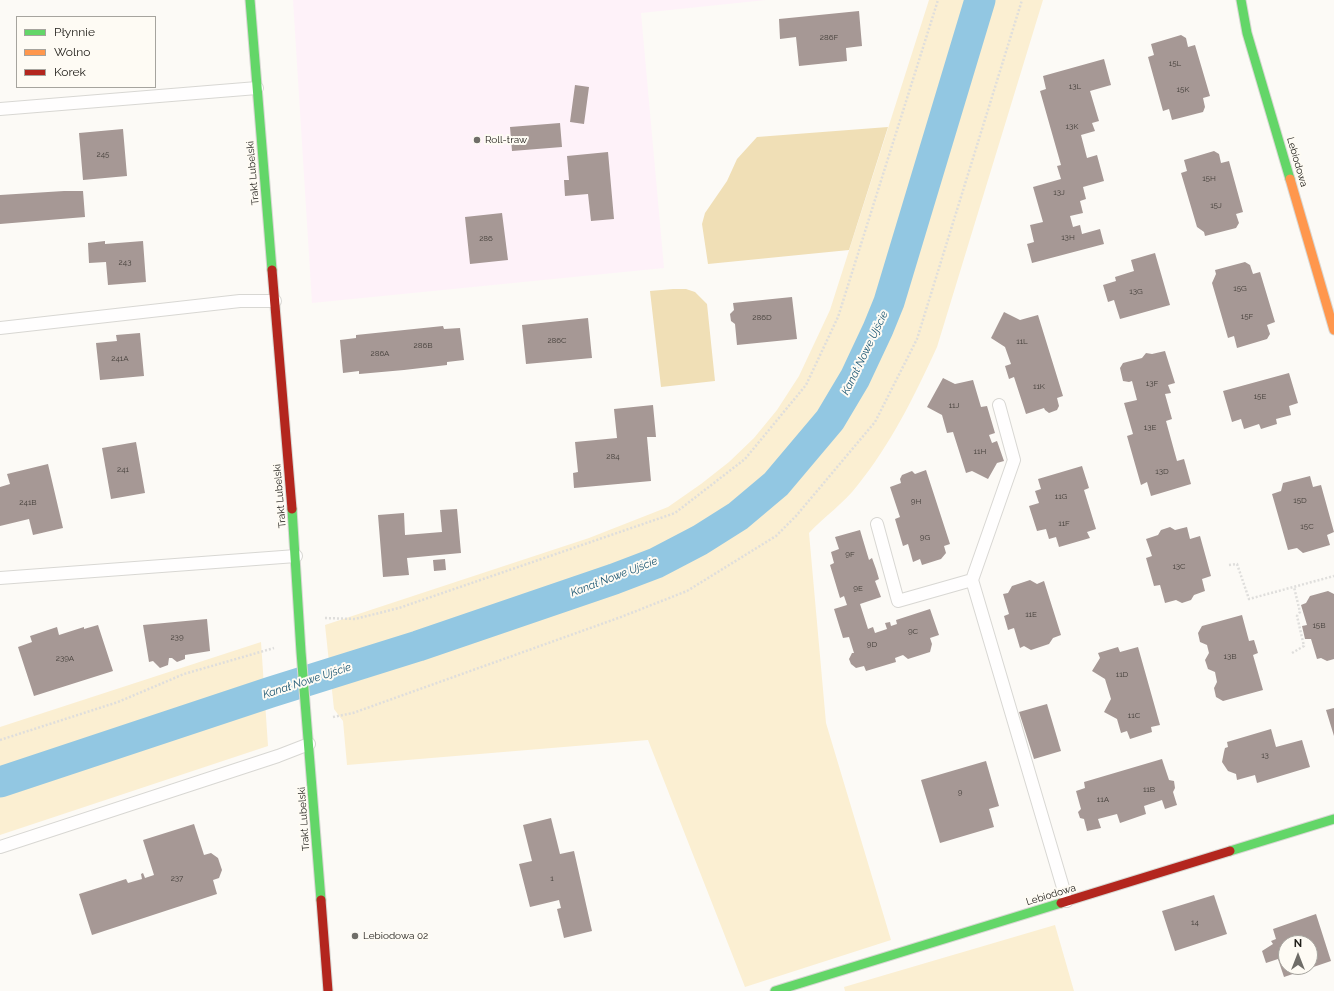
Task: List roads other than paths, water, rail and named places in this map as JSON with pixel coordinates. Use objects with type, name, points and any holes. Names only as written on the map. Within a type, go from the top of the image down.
[{"type":"street","name":"Trakt Lubelski","points":[[250,0],[296,556],[300,640],[328,991]]},
{"type":"street","name":"Lebiodowa","points":[[1241,0],[1247,33],[1334,330]]},
{"type":"street","name":"Lebiodowa","points":[[775,991],[1334,819]]},
{"type":"lane","points":[[0,109],[257,88]]},
{"type":"lane","points":[[0,328],[240,301],[275,301]]},
{"type":"lane","points":[[1000,405],[1014,460],[972,580],[1067,901]]},
{"type":"lane","points":[[877,524],[898,601],[972,580]]},
{"type":"lane","points":[[0,578],[296,556]]},
{"type":"lane","points":[[0,848],[278,756],[309,744]]},
{"type":"waterway","name":"Kanał Nowe Ujście","points":[[0,782],[271,692],[418,646],[614,579],[656,563],[700,540],[738,516],[776,484],[830,420],[855,378],[878,329],[889,302],[980,0]]},
{"type":"place","name":"Roll-traw","points":[[477,140]]},
{"type":"place","name":"Lebiodowa 02","points":[[355,936]]}]
